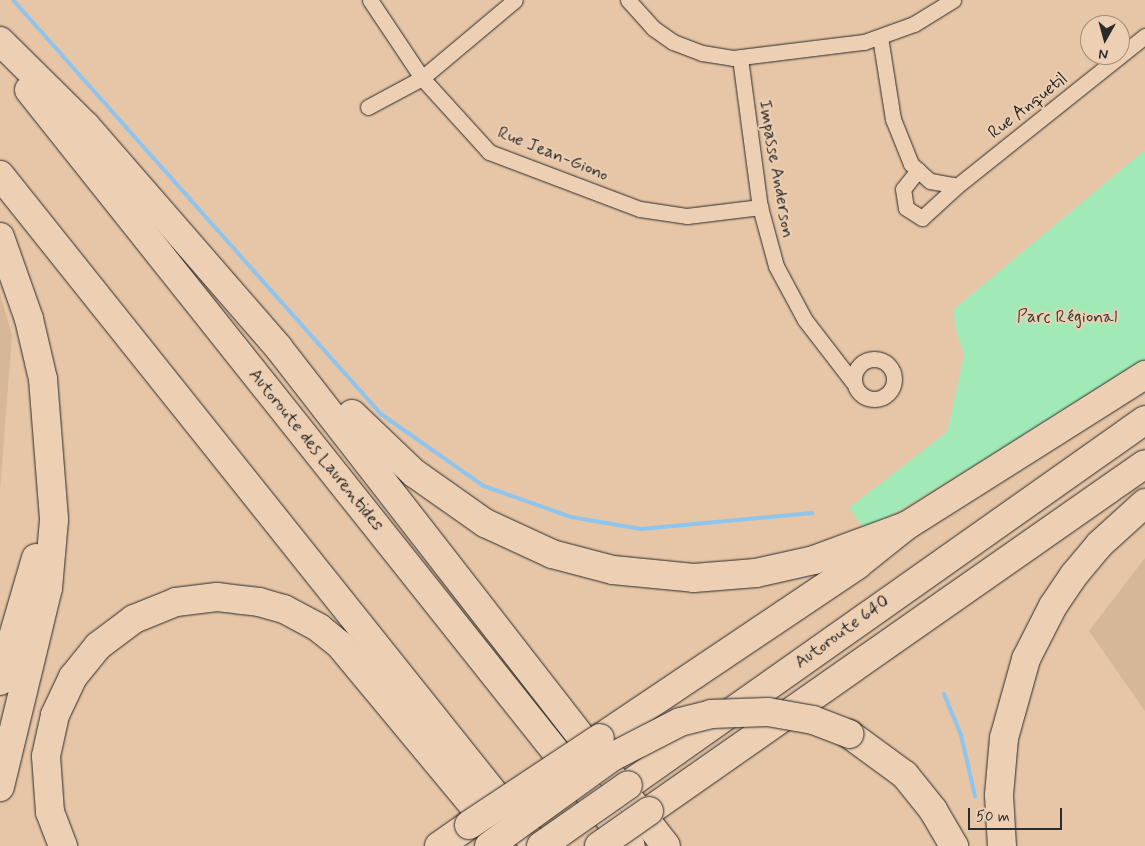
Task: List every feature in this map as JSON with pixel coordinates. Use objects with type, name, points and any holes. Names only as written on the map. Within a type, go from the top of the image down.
[{"type":"highway","points":[[0,41],[86,126],[278,347],[666,846]]},
{"type":"highway","name":"Autoroute des Laurentides","points":[[0,54],[631,846]]},
{"type":"highway","points":[[0,175],[536,846]]},
{"type":"highway","points":[[0,237],[22,293],[39,361],[49,421],[52,480],[51,571],[0,787]]},
{"type":"highway","points":[[278,347],[396,457],[450,501],[502,532],[575,561],[653,576],[737,575],[798,565],[906,526]]},
{"type":"highway","points":[[439,846],[857,565],[906,526],[1145,375]]},
{"type":"highway","name":"Autoroute 640","points":[[541,846],[1145,420]]},
{"type":"highway","name":"Autoroute 640","points":[[599,846],[1145,464]]},
{"type":"highway","points":[[0,681],[27,593],[52,480]]},
{"type":"highway","points":[[1002,846],[1002,757],[1008,719],[1026,659],[1053,606],[1074,575],[1100,544],[1145,503]]},
{"type":"highway","points":[[63,846],[50,812],[45,769],[54,715],[73,677],[98,646],[134,619],[176,602],[218,597],[252,600],[284,609],[319,628],[340,645],[507,846]]},
{"type":"highway","points":[[489,846],[612,757],[680,722],[728,712],[768,712],[813,720],[849,734],[904,775],[933,810],[954,846]]},
{"type":"highway","points":[[611,846],[649,811]]},
{"type":"street","name":"Rue Jean-Giono","points":[[370,0],[422,78],[489,152],[640,209],[687,216],[760,207]]},
{"type":"street","points":[[368,107],[422,78],[515,0]]},
{"type":"street","points":[[628,0],[654,28],[674,42],[711,56],[740,58],[880,37],[914,24],[953,0]]},
{"type":"street","name":"Rue Anquetil","points":[[918,170],[903,189],[906,208],[922,218],[957,186],[1145,36]]},
{"type":"street","points":[[880,37],[893,120],[911,164],[930,181],[957,186]]},
{"type":"street","name":"Impasse Anderson","points":[[740,58],[760,207],[776,266],[805,320],[853,382]]},
{"type":"shaded area","points":[[0,294],[12,335],[0,492]]},
{"type":"shaded area","points":[[1145,558],[1145,711],[1089,631]]},
{"type":"green space","name":"Parc Régional","points":[[1145,150],[1145,362],[897,512],[864,528],[849,508],[947,432],[964,355],[955,327],[954,309]]},
{"type":"waterway","points":[[13,0],[381,414],[484,486],[571,517],[641,529],[812,513]]},
{"type":"waterway","points":[[944,694],[961,735],[975,796]]}]
